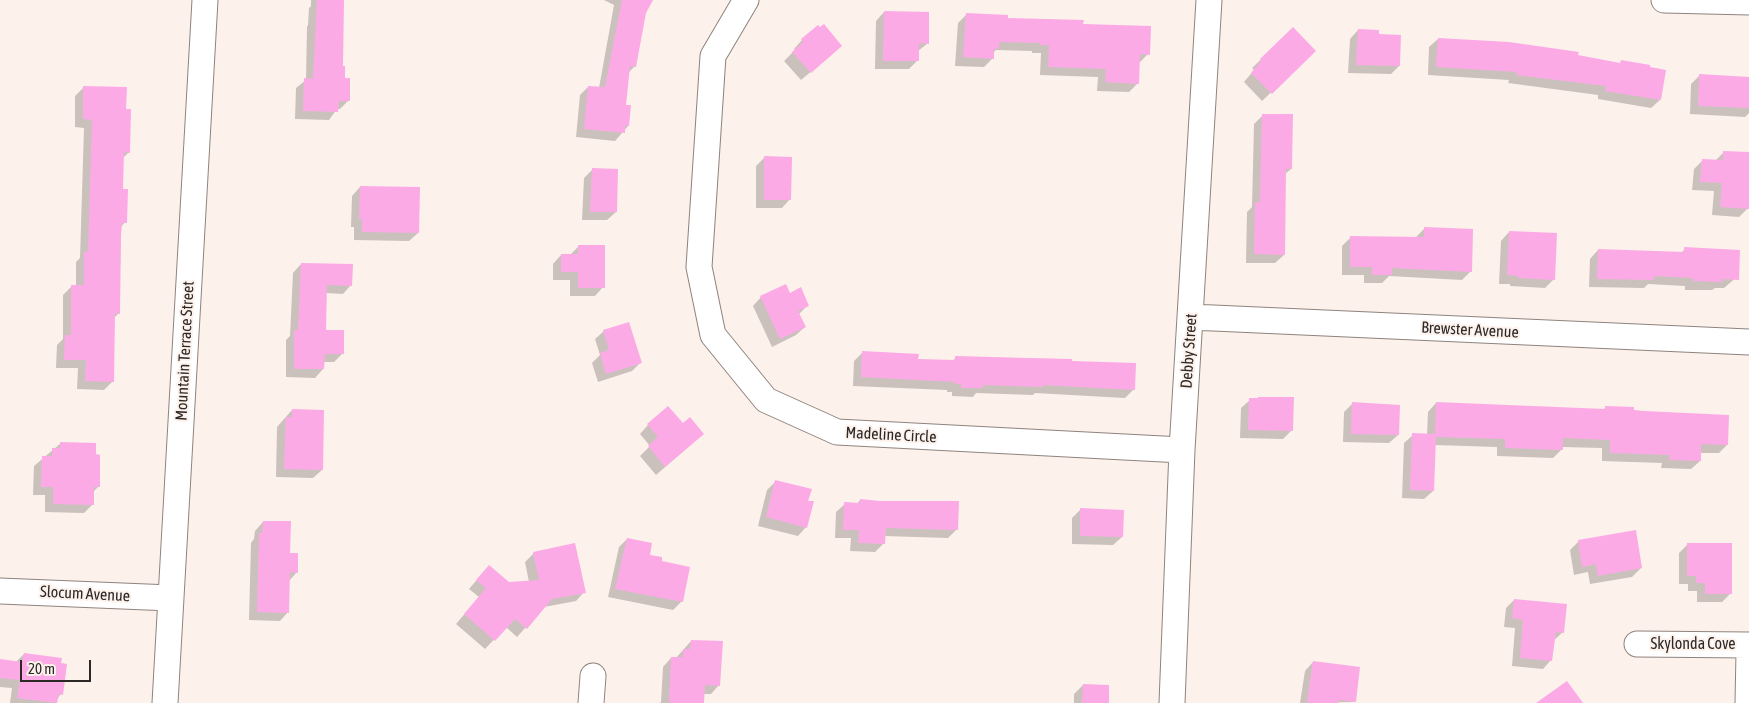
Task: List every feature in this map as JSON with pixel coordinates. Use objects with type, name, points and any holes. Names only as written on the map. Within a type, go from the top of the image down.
[{"type":"street","name":"Mountain Terrace Street","points":[[165,703],[204,0]]},
{"type":"street","name":"Madeline Circle","points":[[746,0],[713,56],[699,267],[713,335],[766,400],[837,432],[1182,450]]},
{"type":"street","name":"Debby Street","points":[[1172,703],[1182,450],[1209,0]]},
{"type":"street","points":[[1664,0],[1749,2]]},
{"type":"street","name":"Brewster Avenue","points":[[1191,317],[1749,342]]},
{"type":"street","name":"Slocum Avenue","points":[[0,591],[170,598]]},
{"type":"street","name":"Skylonda Cove","points":[[1637,644],[1749,645]]},
{"type":"street","points":[[1748,703],[1749,652]]},
{"type":"street","points":[[592,703],[593,676]]},
{"type":"building","points":[[317,0],[344,0],[343,66],[345,66],[345,78],[350,78],[350,101],[339,101],[338,112],[303,111],[304,78],[313,79]]},
{"type":"building","points":[[622,0],[653,0],[646,13],[636,67],[630,66],[626,105],[631,105],[629,126],[625,126],[625,133],[584,129],[588,86],[605,87]]},
{"type":"building","points":[[884,11],[929,12],[929,44],[919,43],[919,61],[883,61]]},
{"type":"building","points":[[966,13],[1008,15],[1008,18],[1084,20],[1083,24],[1151,26],[1150,55],[1140,54],[1139,84],[1105,82],[1106,69],[1048,67],[1049,45],[1040,45],[1040,43],[999,42],[999,49],[994,49],[994,59],[963,57]]},
{"type":"building","points":[[824,24],[842,46],[811,73],[792,52],[803,42],[801,39],[818,25],[820,27]]},
{"type":"building","points":[[1293,27],[1316,51],[1272,94],[1251,73],[1261,61],[1260,59]]},
{"type":"building","points":[[1358,29],[1379,30],[1379,34],[1401,35],[1400,66],[1356,65]]},
{"type":"building","points":[[1438,38],[1509,42],[1579,52],[1578,55],[1620,63],[1621,60],[1650,65],[1650,67],[1666,70],[1661,100],[1605,91],[1606,86],[1516,75],[1517,72],[1436,67]]},
{"type":"building","points":[[1699,74],[1749,77],[1749,108],[1698,106]]},
{"type":"building","points":[[83,86],[127,87],[126,109],[131,109],[130,153],[124,152],[123,189],[128,189],[127,223],[122,223],[121,235],[120,314],[115,313],[114,382],[85,381],[86,360],[64,360],[65,335],[71,335],[71,285],[84,285],[84,252],[88,252],[92,120],[83,119]]},
{"type":"building","points":[[1262,114],[1293,114],[1292,169],[1286,169],[1285,255],[1254,254],[1255,202],[1260,202]]},
{"type":"building","points":[[1723,151],[1749,152],[1749,209],[1720,207],[1722,183],[1700,182],[1702,159],[1723,160]]},
{"type":"building","points":[[764,156],[792,157],[791,200],[764,200]]},
{"type":"building","points":[[592,168],[618,169],[617,212],[590,212]]},
{"type":"building","points":[[360,186],[420,187],[419,233],[362,232],[362,219],[359,219]]},
{"type":"building","points":[[1424,227],[1473,229],[1472,272],[1392,268],[1392,275],[1372,275],[1372,267],[1350,267],[1350,236],[1424,237]]},
{"type":"building","points":[[1509,231],[1557,233],[1555,280],[1518,278],[1518,276],[1507,275]]},
{"type":"building","points":[[578,245],[605,245],[605,288],[578,288],[578,272],[561,272],[561,254],[578,254]]},
{"type":"building","points":[[1684,247],[1740,250],[1739,280],[1722,279],[1722,282],[1693,281],[1693,278],[1654,276],[1654,280],[1597,279],[1598,249],[1684,252]]},
{"type":"building","points":[[301,263],[353,264],[352,286],[327,285],[326,330],[344,330],[344,354],[325,354],[324,369],[294,369],[294,330],[298,330]]},
{"type":"building","points":[[786,284],[790,293],[801,287],[809,306],[798,311],[806,327],[780,339],[760,296]]},
{"type":"building","points":[[629,322],[642,363],[606,374],[600,353],[609,350],[603,330]]},
{"type":"building","points":[[862,351],[919,354],[918,359],[955,360],[955,356],[1072,359],[1072,361],[1136,363],[1135,390],[1043,385],[1043,387],[983,385],[983,388],[961,388],[961,384],[955,384],[955,382],[861,377]]},
{"type":"building","points":[[1294,397],[1293,431],[1248,430],[1249,398]]},
{"type":"building","points":[[1352,402],[1400,405],[1399,435],[1351,434]]},
{"type":"building","points":[[1436,402],[1605,409],[1605,406],[1634,407],[1634,410],[1644,411],[1729,415],[1728,445],[1701,444],[1701,461],[1669,460],[1670,455],[1610,453],[1610,440],[1563,438],[1563,450],[1505,448],[1505,439],[1436,437],[1434,491],[1410,490],[1412,433],[1435,434]]},
{"type":"building","points":[[668,406],[683,423],[690,417],[704,434],[665,467],[648,446],[658,437],[647,424]]},
{"type":"building","points":[[292,409],[324,410],[323,470],[284,469],[286,417],[292,417]]},
{"type":"building","points":[[60,442],[96,443],[96,454],[100,455],[100,487],[94,487],[94,505],[53,504],[53,487],[41,487],[42,456],[52,456],[52,448],[60,448]]},
{"type":"building","points":[[775,480],[812,489],[808,501],[814,501],[807,528],[766,517]]},
{"type":"building","points":[[860,499],[880,501],[959,501],[958,530],[886,528],[885,544],[858,543],[859,530],[843,530],[844,502],[860,503]]},
{"type":"building","points":[[1080,508],[1124,510],[1123,537],[1080,536]]},
{"type":"building","points":[[263,521],[291,521],[290,553],[298,553],[298,573],[290,572],[289,613],[257,612],[259,533],[262,533]]},
{"type":"building","points":[[1636,530],[1642,568],[1598,576],[1596,564],[1582,567],[1578,540]]},
{"type":"building","points":[[627,538],[652,543],[650,555],[662,557],[662,561],[690,567],[683,602],[615,589]]},
{"type":"building","points":[[575,543],[586,593],[552,599],[527,629],[515,619],[495,641],[464,614],[486,588],[476,580],[489,565],[509,582],[539,580],[533,552]]},
{"type":"building","points":[[1687,543],[1732,543],[1732,594],[1705,594],[1705,583],[1696,583],[1696,576],[1687,576]]},
{"type":"building","points":[[1514,599],[1567,604],[1564,633],[1556,632],[1552,661],[1520,658],[1523,620],[1512,618]]},
{"type":"building","points":[[691,640],[723,641],[720,686],[705,685],[704,703],[669,703],[671,657],[683,657],[683,649],[690,649]]},
{"type":"building","points":[[24,653],[62,658],[61,663],[67,664],[63,695],[59,694],[57,703],[17,698],[20,680],[0,678],[0,659],[22,662]]},
{"type":"building","points":[[1313,661],[1360,667],[1356,702],[1339,700],[1338,703],[1307,703]]},
{"type":"building","points":[[1567,681],[1583,703],[1536,703]]},
{"type":"building","points":[[1083,684],[1109,685],[1109,703],[1082,703]]}]
